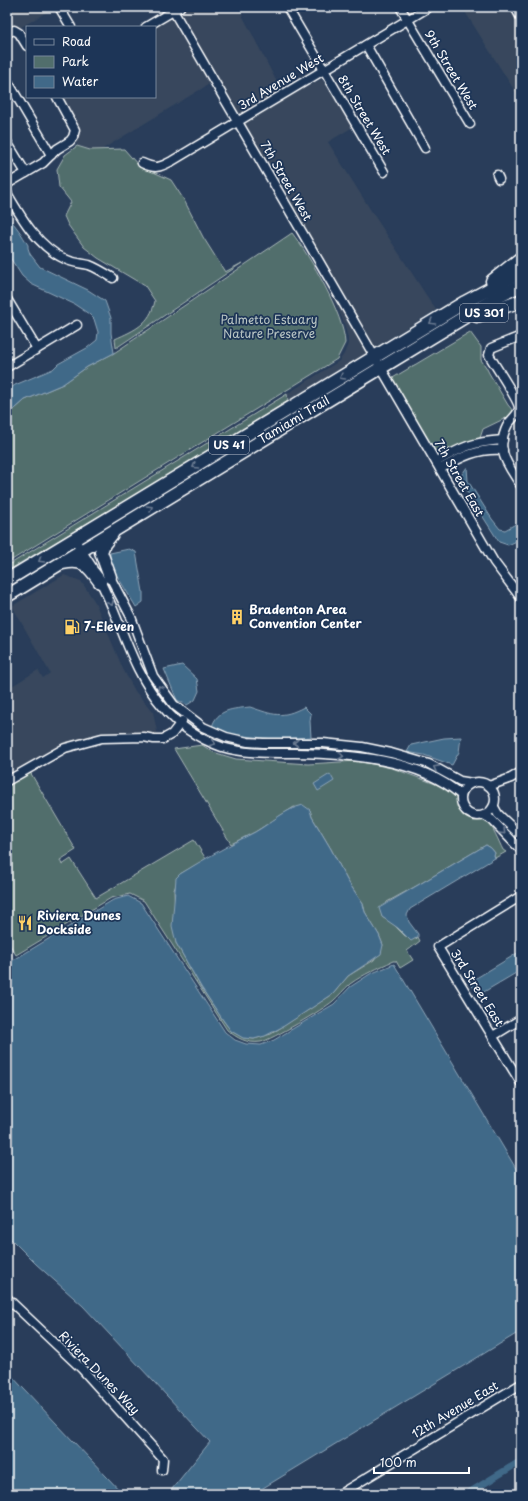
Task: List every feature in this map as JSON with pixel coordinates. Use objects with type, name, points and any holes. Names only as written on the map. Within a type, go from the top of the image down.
[{"type":"highway","name":"US 301","points":[[465,302],[521,258]]},
{"type":"highway","name":"Tamiami Trail","points":[[7,580],[465,302],[521,272]]},
{"type":"highway","name":"Tamiami Trail","points":[[7,596],[85,547],[448,327],[521,285]]},
{"type":"highway","name":"US 301","points":[[448,327],[521,300]]},
{"type":"highway","points":[[105,579],[101,552],[107,539],[117,528]]},
{"type":"highway","points":[[58,564],[79,562],[85,564],[105,579]]},
{"type":"street","points":[[59,7],[70,26]]},
{"type":"street","name":"8th Street West","points":[[287,7],[384,172]]},
{"type":"street","name":"9th Street West","points":[[400,7],[470,124]]},
{"type":"street","name":"3rd Avenue West","points":[[142,163],[152,168],[163,166],[429,7]]},
{"type":"street","points":[[515,7],[521,18]]},
{"type":"street","points":[[148,26],[175,8]]},
{"type":"street","name":"7th Street West","points":[[175,8],[237,122],[381,368]]},
{"type":"street","points":[[7,32],[17,30],[26,44]]},
{"type":"street","points":[[366,45],[425,148]]},
{"type":"street","points":[[7,80],[51,155]]},
{"type":"street","points":[[20,102],[26,98]]},
{"type":"street","points":[[7,184],[43,163],[70,141],[75,134],[75,130],[58,98]]},
{"type":"street","points":[[7,142],[26,174]]},
{"type":"street","points":[[7,193],[25,222],[42,243],[66,260],[88,265],[113,278]]},
{"type":"street","points":[[7,299],[36,349]]},
{"type":"street","points":[[7,367],[77,325]]},
{"type":"street","points":[[521,336],[491,348],[489,355],[519,407],[517,413],[508,425],[503,440],[502,456],[521,486]]},
{"type":"street","name":"7th Street East","points":[[381,368],[494,562],[521,598]]},
{"type":"street","points":[[438,466],[461,452],[503,440]]},
{"type":"street","points":[[484,446],[503,450]]},
{"type":"street","points":[[79,537],[131,617],[153,676],[174,705],[187,716],[211,731],[240,740],[262,743],[323,743],[362,747],[407,757],[429,764],[460,781],[472,783],[481,782],[489,786],[495,795],[494,807],[498,814],[521,836]]},
{"type":"street","points":[[105,579],[112,604],[145,682],[161,705],[179,723],[201,738],[230,749],[256,753],[318,754],[362,758],[402,766],[431,776],[449,785],[461,795]]},
{"type":"street","points":[[7,781],[65,748],[102,738],[144,737],[163,739],[172,734],[179,723],[187,716]]},
{"type":"street","points":[[318,754],[323,743]]},
{"type":"street","points":[[489,786],[511,778],[521,772]]},
{"type":"street","points":[[495,795],[511,778]]},
{"type":"street","points":[[472,783],[467,786],[461,795],[462,805],[469,814],[474,816],[484,815],[494,807]]},
{"type":"street","points":[[484,815],[492,820],[521,850]]},
{"type":"street","name":"3rd Street East","points":[[521,896],[438,947],[521,1083]]},
{"type":"street","points":[[493,1036],[521,1019]]},
{"type":"street","name":"Riviera Dunes Way","points":[[7,1298],[82,1369],[162,1459],[162,1470]]},
{"type":"street","name":"12th Avenue East","points":[[340,1494],[521,1384]]},
{"type":"shaded area","points":[[7,7],[55,7],[20,28],[13,26],[7,29]]},
{"type":"shaded area","points":[[186,7],[238,7],[279,86],[284,90],[239,117],[178,12]]},
{"type":"shaded area","points":[[404,7],[423,7],[409,15]]},
{"type":"shaded area","points":[[462,7],[511,7],[521,25],[521,101]]},
{"type":"shaded area","points":[[172,16],[211,83],[101,150],[90,150],[77,146],[75,141],[80,132],[62,98],[156,98],[156,26],[155,26]]},
{"type":"shaded area","points":[[322,79],[353,127],[328,142],[436,310],[374,348],[242,122],[290,94],[291,95]]},
{"type":"shaded area","points":[[323,275],[368,352],[288,401],[287,394],[339,361],[348,344],[344,323]]},
{"type":"shaded area","points":[[64,575],[81,581],[95,602],[123,669],[135,691],[153,712],[158,736],[102,734],[7,778],[7,689],[38,670],[43,678],[50,673],[12,606]]},
{"type":"green space","points":[[77,146],[90,150],[124,149],[138,165],[171,180],[184,200],[203,237],[225,272],[242,263],[116,348],[115,339],[141,325],[153,309],[155,301],[145,286],[98,258],[84,247],[68,225],[64,216],[71,202],[59,187],[57,169],[65,155]]},
{"type":"green space","name":"Palmetto Estuary Nature Preserve","points":[[292,233],[308,256],[325,286],[339,317],[345,343],[337,359],[7,563],[7,416],[25,400],[63,384],[87,367],[114,353]]},
{"type":"green space","points":[[470,332],[481,347],[481,360],[508,405],[514,412],[510,416],[483,429],[480,438],[446,452],[436,452],[391,379]]},
{"type":"green space","points":[[287,394],[288,401],[145,489],[7,571],[7,566]]},
{"type":"green space","points":[[202,745],[213,752],[236,759],[308,764],[357,761],[392,768],[449,789],[458,797],[462,812],[468,817],[483,820],[490,824],[503,850],[506,852],[495,858],[495,853],[486,845],[387,902],[382,917],[392,923],[405,936],[416,939],[418,937],[420,941],[407,951],[413,960],[400,968],[396,961],[393,961],[366,974],[350,984],[333,1001],[286,1030],[261,1042],[242,1040],[227,1030],[144,901],[130,894],[111,898],[16,955],[7,940],[7,785],[30,772],[76,850],[60,860],[62,865],[71,859],[96,898],[194,840],[206,859],[180,874],[174,890],[176,943],[201,987],[231,1031],[244,1038],[254,1039],[271,1034],[333,994],[348,976],[374,960],[383,945],[379,935],[365,912],[363,904],[347,880],[312,817],[310,810],[294,807],[255,832],[231,844],[174,749]]},
{"type":"water","points":[[7,217],[21,234],[28,245],[30,254],[40,267],[88,290],[105,301],[111,318],[111,333],[114,353],[87,367],[63,384],[25,400],[7,416],[7,391],[15,385],[53,369],[58,364],[87,348],[97,340],[98,332],[94,319],[89,314],[74,304],[31,284],[22,276],[7,253]]},
{"type":"water","points":[[467,467],[468,481],[492,519],[500,529],[505,530],[521,521],[521,539],[508,545],[499,542],[459,479]]},
{"type":"water","points":[[129,549],[136,552],[143,592],[143,602],[136,607],[110,564],[110,553]]},
{"type":"water","points":[[182,665],[197,679],[199,691],[195,700],[187,705],[177,700],[164,669]]},
{"type":"water","points":[[250,707],[272,714],[283,714],[296,711],[304,707],[311,714],[311,737],[285,740],[233,735],[212,727],[214,721],[222,713],[232,709]]},
{"type":"water","points":[[461,737],[459,752],[452,765],[424,755],[407,752],[411,745],[444,738]]},
{"type":"water","points":[[330,774],[334,781],[318,791],[314,784]]},
{"type":"water","points":[[303,805],[310,810],[312,817],[347,880],[363,904],[365,912],[379,935],[383,945],[381,954],[348,976],[333,994],[284,1026],[265,1036],[254,1039],[243,1038],[231,1031],[223,1020],[201,987],[176,943],[172,926],[176,878],[189,868],[255,832],[284,813]]},
{"type":"water","points":[[486,845],[495,853],[495,858],[410,909],[407,915],[409,922],[418,934],[418,937],[411,941],[398,928],[382,917],[379,908]]},
{"type":"water","points":[[128,896],[141,903],[225,1032],[235,1040],[246,1044],[261,1045],[274,1040],[334,1004],[350,987],[370,974],[394,964],[521,1177],[521,1331],[263,1488],[258,1494],[168,1494],[210,1442],[83,1306],[36,1264],[7,1235],[7,964],[113,900]]},
{"type":"water","points":[[521,951],[521,970],[482,993],[477,991],[472,986],[473,980]]},
{"type":"water","points":[[7,1371],[123,1494],[7,1494]]},
{"type":"waterway","points":[[467,1494],[521,1461]]},
{"type":"place","name":"Bradenton Area Convention Center","points":[[237,617]]},
{"type":"place","name":"7-Eleven","points":[[72,627]]},
{"type":"place","name":"Riviera Dunes Dockside","points":[[25,923]]}]
